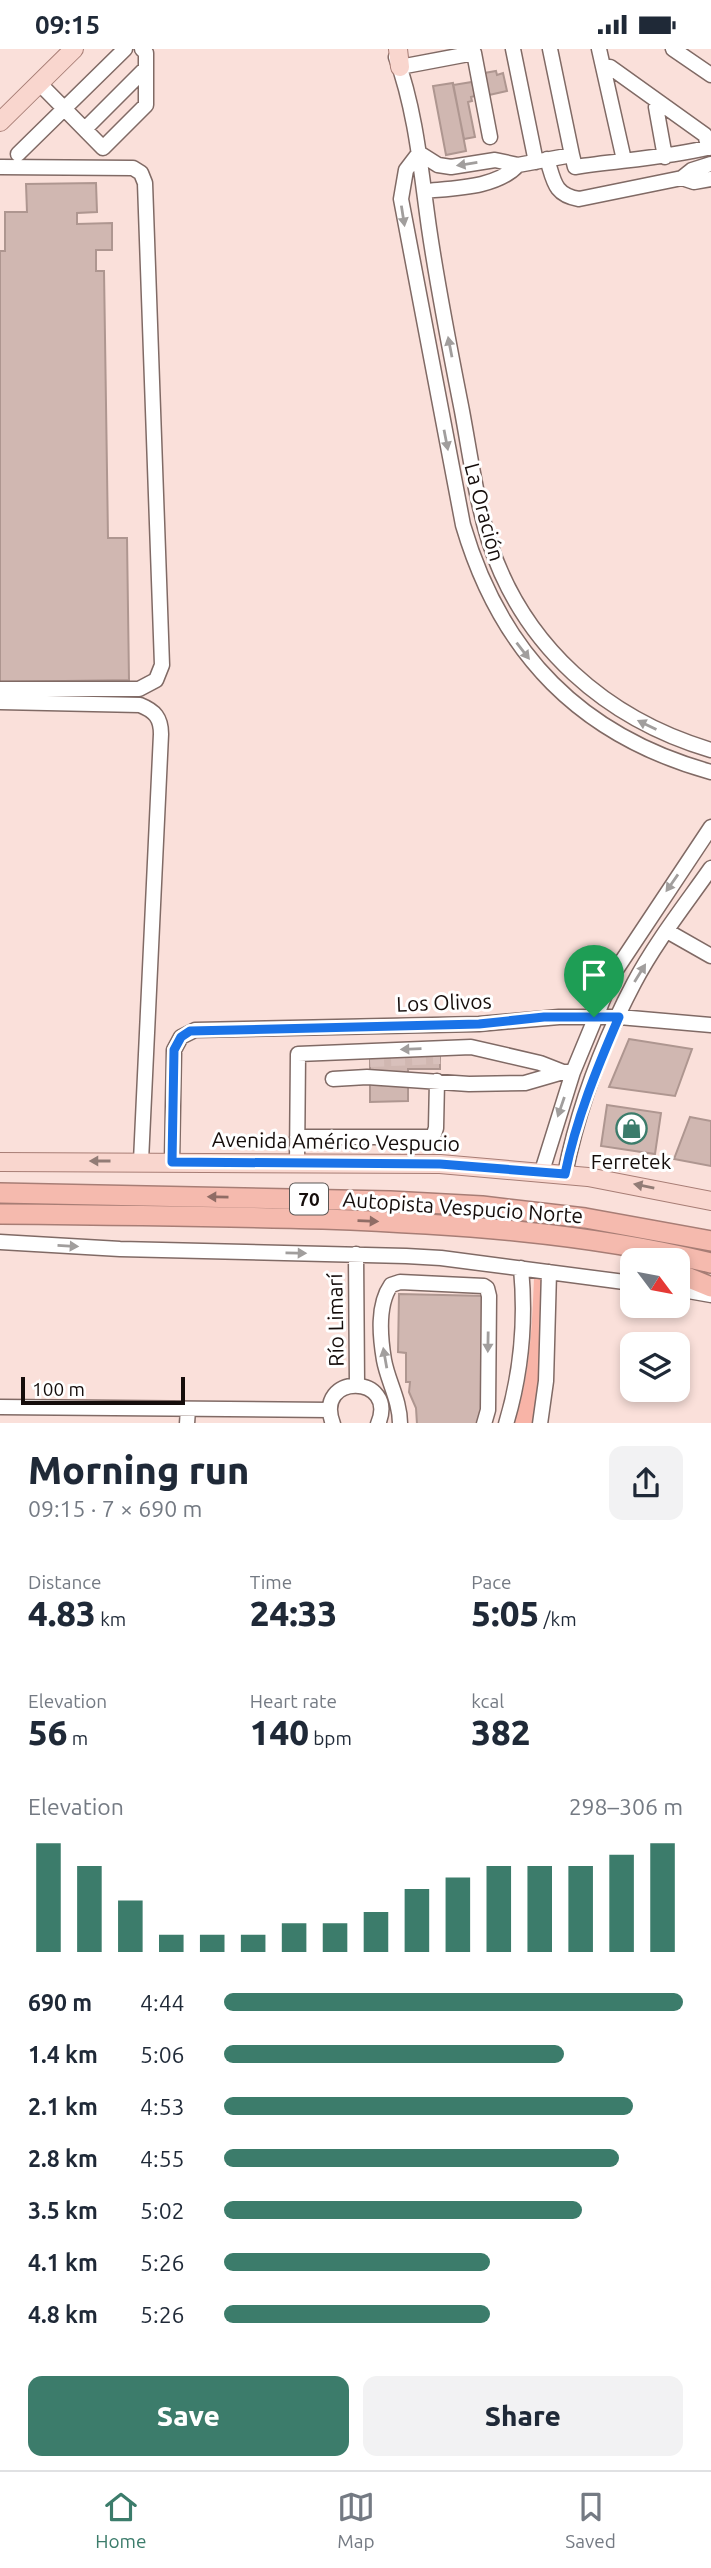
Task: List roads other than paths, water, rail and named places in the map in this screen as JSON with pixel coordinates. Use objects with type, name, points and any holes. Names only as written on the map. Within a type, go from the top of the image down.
[{"type":"highway","name":"Autopista Vespucio Norte","points":[[0,1193],[414,1202],[482,1206],[597,1220],[711,1241]]},
{"type":"highway","name":"Autopista Vespucio Norte","points":[[0,1214],[412,1222],[565,1235],[711,1263]]},
{"type":"highway","points":[[565,1235],[620,1252]]},
{"type":"highway","points":[[690,1278],[711,1287]]},
{"type":"main road","points":[[0,122],[74,49]]},
{"type":"main road","name":"Avenida Américo Vespucio","points":[[0,1162],[440,1164],[565,1174],[651,1187],[711,1201]]},
{"type":"street","points":[[18,154],[125,49]]},
{"type":"street","points":[[39,83],[103,148],[146,105],[146,53],[142,49]]},
{"type":"street","points":[[384,49],[397,55],[474,51],[490,137]]},
{"type":"street","points":[[513,49],[542,160],[558,189],[566,197],[579,199],[681,178],[692,170],[711,164]]},
{"type":"street","points":[[550,49],[575,167],[624,160],[648,160],[710,148],[705,135],[610,67],[603,67]]},
{"type":"street","points":[[599,49],[624,160]]},
{"type":"street","points":[[673,49],[711,75]]},
{"type":"street","name":"La Oración","points":[[397,55],[419,153],[437,279],[484,521],[495,558],[513,595],[541,640],[565,667],[594,692],[625,713],[677,739],[711,750]]},
{"type":"street","points":[[85,129],[146,68]]},
{"type":"street","points":[[659,102],[656,107],[665,157]]},
{"type":"street","points":[[419,153],[444,166],[495,160],[518,165],[572,155]]},
{"type":"street","name":"La Oración","points":[[419,153],[406,170],[402,182],[402,211],[463,525],[478,572],[498,614],[526,655],[555,687],[592,717],[629,740],[669,758],[711,772]]},
{"type":"street","points":[[425,191],[488,182],[504,176],[518,165]]},
{"type":"street","points":[[0,167],[133,168],[142,173],[145,183],[162,664],[156,680],[139,689],[0,689]]},
{"type":"street","points":[[681,178],[694,182],[711,179]]},
{"type":"street","points":[[463,525],[484,521]]},
{"type":"street","points":[[0,702],[140,705],[153,711],[160,720],[162,734],[141,1161]]},
{"type":"street","points":[[542,1171],[568,1072],[594,1017],[625,954],[711,827]]},
{"type":"street","points":[[565,1174],[572,1142],[588,1094],[635,981],[711,868]]},
{"type":"street","points":[[667,931],[711,956]]},
{"type":"street","name":"Los Olivos","points":[[172,1162],[174,1050],[181,1037],[195,1030],[479,1024],[544,1017],[619,1017],[711,1025]]},
{"type":"street","points":[[297,1163],[298,1054],[471,1047],[568,1072]]},
{"type":"street","points":[[440,1057],[510,1055]]},
{"type":"street","points":[[297,1063],[370,1060]]},
{"type":"street","points":[[333,1079],[367,1077],[469,1084],[525,1083],[568,1072]]},
{"type":"street","points":[[297,1137],[433,1137],[436,1128],[436,1081]]},
{"type":"street","points":[[0,1242],[120,1249],[441,1258],[620,1281]]},
{"type":"street","name":"Río Limarí","points":[[356,1254],[357,1385]]},
{"type":"street","points":[[506,1423],[514,1396],[521,1349],[520,1268]]},
{"type":"street","points":[[540,1423],[546,1381],[549,1272]]},
{"type":"street","points":[[400,1423],[398,1400],[384,1360],[381,1328],[384,1294],[391,1285],[400,1283],[487,1288],[488,1410],[484,1423]]},
{"type":"street","points":[[690,1291],[711,1295]]},
{"type":"street","points":[[0,1408],[188,1416],[331,1417],[332,1400],[338,1392],[346,1386],[357,1385],[373,1391],[380,1401],[378,1423]]},
{"type":"tunnel","points":[[370,1060],[440,1057]]},
{"type":"place","name":"Ferretek","points":[[631,1129]]}]
